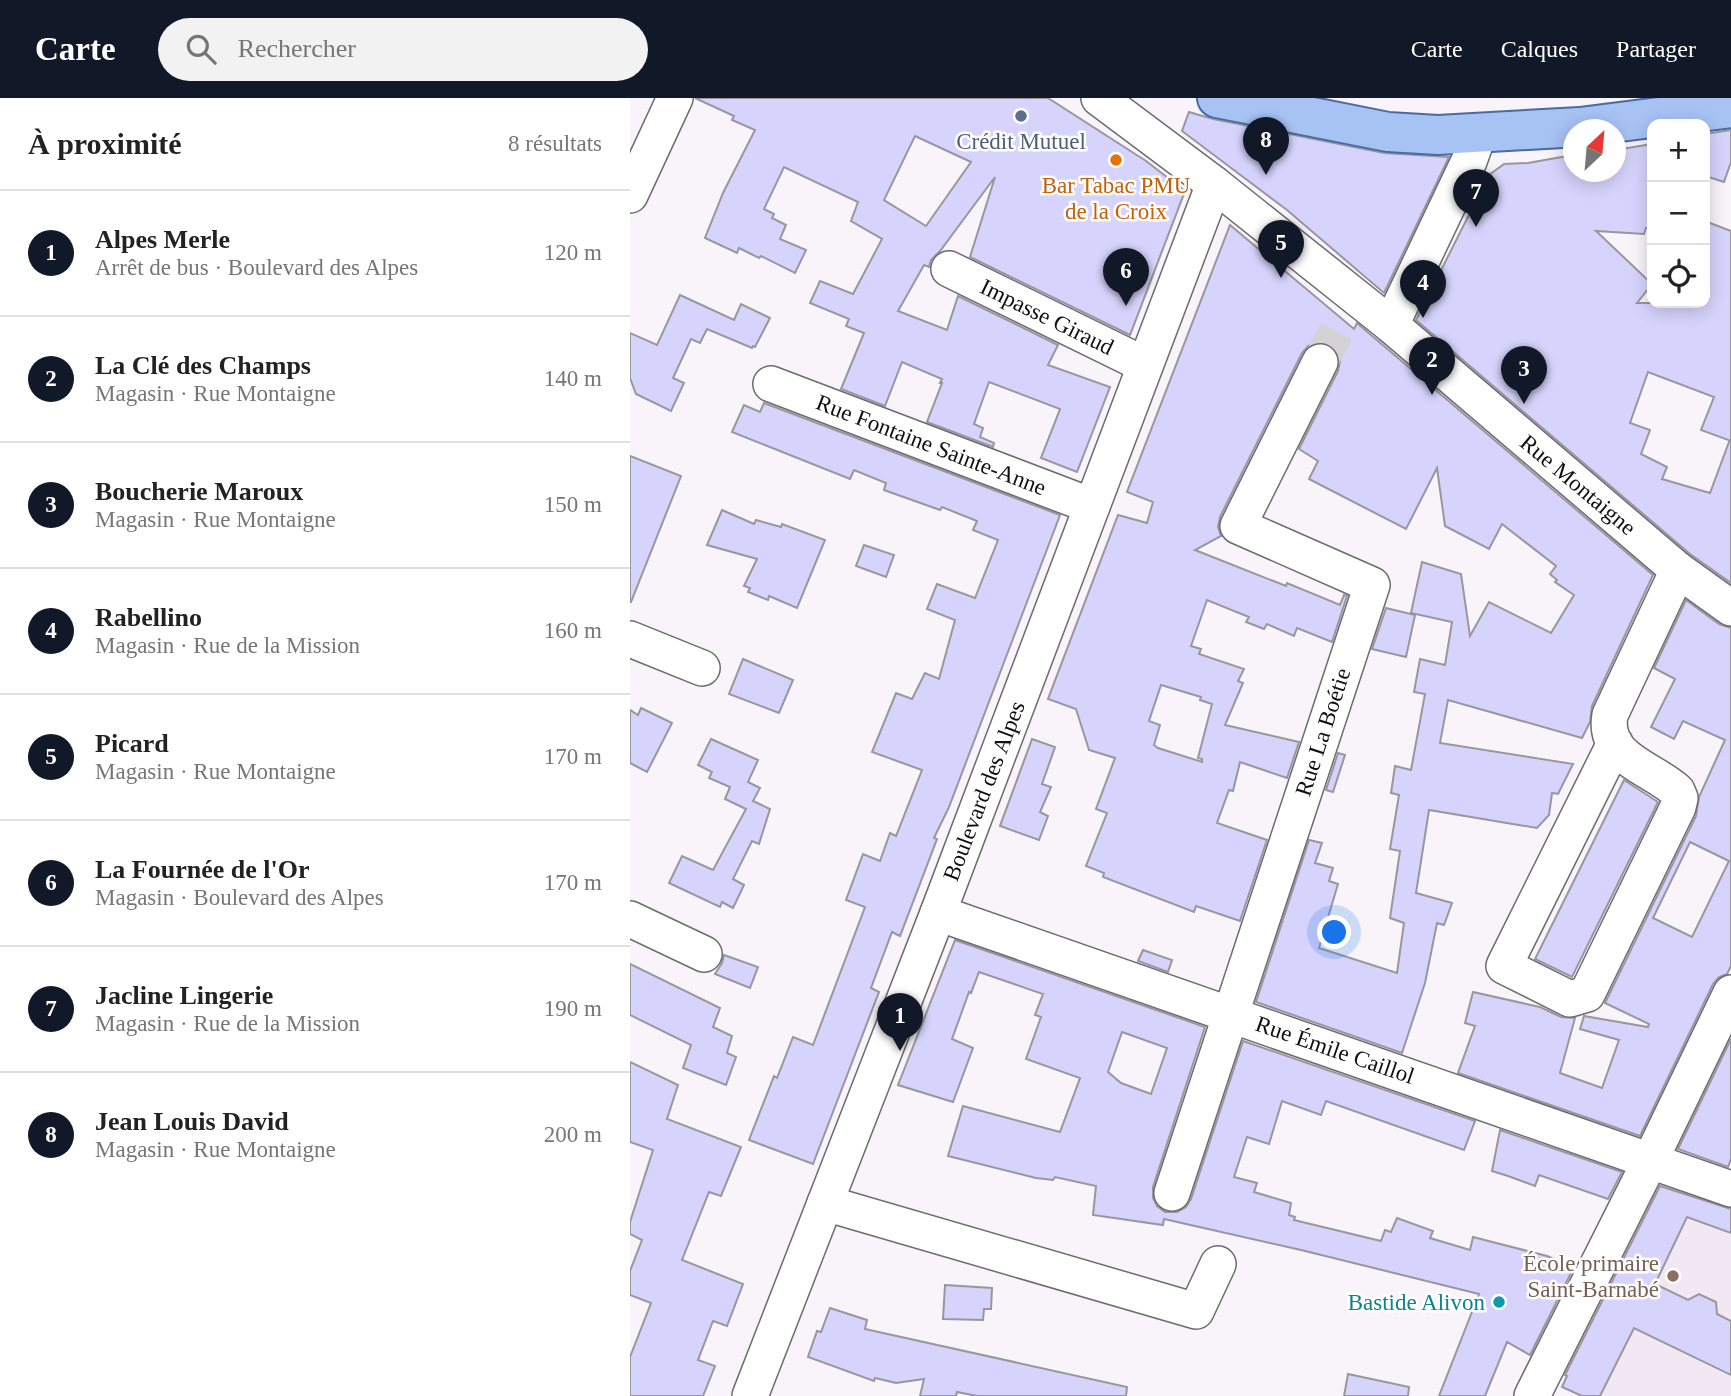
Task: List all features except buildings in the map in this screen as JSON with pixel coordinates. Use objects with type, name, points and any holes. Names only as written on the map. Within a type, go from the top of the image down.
[{"type":"main road","points":[[1217,98],[1388,132],[1437,135],[1580,127],[1681,106],[1731,108]]},
{"type":"street","points":[[631,189],[675,98]]},
{"type":"street","name":"Rue Montaigne","points":[[1099,98],[1214,184],[1349,307],[1391,326],[1678,570],[1731,608]]},
{"type":"street","points":[[1391,326],[1469,161],[1479,133]]},
{"type":"street","name":"Boulevard des Alpes","points":[[750,1396],[938,913],[1214,184]]},
{"type":"street","name":"Impasse Giraud","points":[[949,269],[1145,365]]},
{"type":"street","name":"Rue La Boétie","points":[[1172,1194],[1372,585],[1238,526],[1320,362]]},
{"type":"street","name":"Rue Fontaine Sainte-Anne","points":[[771,384],[1092,506]]},
{"type":"street","points":[[1615,743],[1504,966],[1570,999],[1587,994],[1678,807],[1680,799],[1676,791],[1632,763],[1615,743],[1608,724],[1609,715],[1678,570]]},
{"type":"street","points":[[630,639],[702,668]]},
{"type":"street","name":"Rue Émile Caillol","points":[[938,913],[1731,1189]]},
{"type":"street","points":[[630,919],[704,954]]},
{"type":"street","points":[[1533,1396],[1726,1015]]},
{"type":"street","points":[[825,1203],[1196,1311],[1218,1264]]},
{"type":"shaded area","name":"École primaire Saint-Barnabé","points":[[1664,1177],[1731,1200],[1731,1396],[1582,1396],[1562,1387]]},
{"type":"tunnel","points":[[1320,362],[1345,316]]},
{"type":"place","name":"Crédit Mutuel","points":[[1021,116]]},
{"type":"place","name":"Bar Tabac PMU de la Croix","points":[[1116,160]]},
{"type":"place","name":"Jean Louis David","points":[[1266,175]]},
{"type":"place","name":"Jacline Lingerie","points":[[1476,227]]},
{"type":"place","name":"Picard","points":[[1281,278]]},
{"type":"place","name":"La Fournée de l'Or","points":[[1126,306]]},
{"type":"place","name":"Rabellino","points":[[1423,318]]},
{"type":"place","name":"La Clé des Champs","points":[[1432,395]]},
{"type":"place","name":"Boucherie Maroux","points":[[1524,404]]},
{"type":"place","name":"Alpes Merle","points":[[900,1051]]},
{"type":"place","name":"École primaire Saint-Barnabé","points":[[1673,1276]]},
{"type":"place","name":"Bastide Alivon","points":[[1499,1302]]}]
